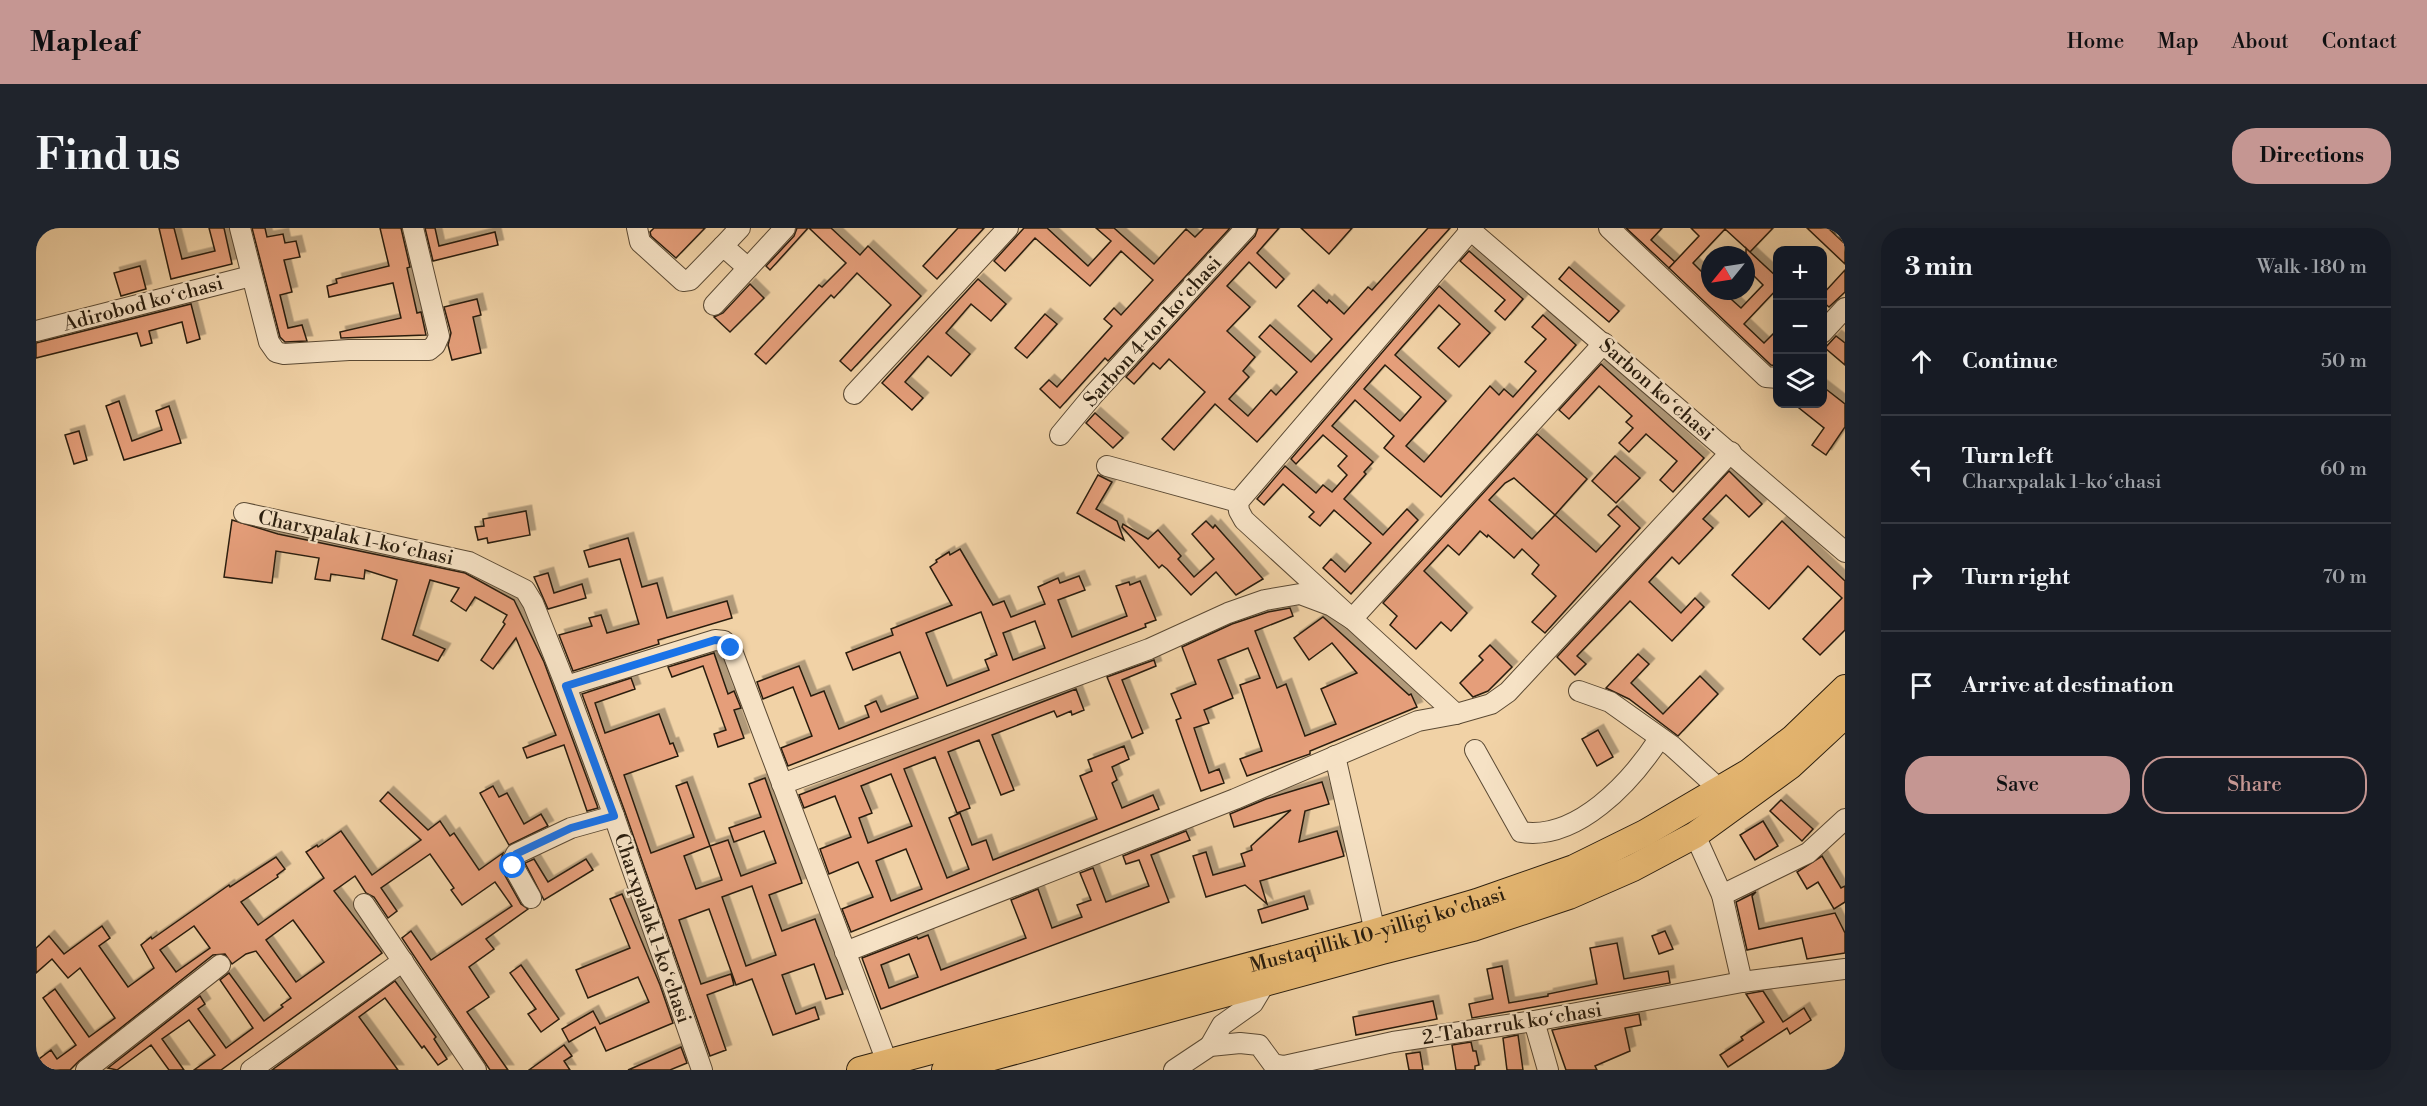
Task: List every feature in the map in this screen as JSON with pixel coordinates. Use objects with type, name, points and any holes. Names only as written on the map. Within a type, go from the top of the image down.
[{"type":"main road","name":"Mustaqillik 10-yilligi ko'chasi","points":[[945,1070],[1473,928],[1569,896],[1634,868],[1695,835],[1749,772],[1793,738],[1845,688]]},
{"type":"main road","name":"Mustaqillik 10-yilligi ko'chasi","points":[[860,1070],[1375,932],[1477,902],[1574,868],[1645,833],[1729,797],[1790,766],[1845,715]]},
{"type":"street","points":[[240,228],[269,342],[276,352],[284,354],[349,350],[429,350],[435,345],[439,336],[413,228]]},
{"type":"street","points":[[638,228],[640,242],[682,281],[690,280],[740,228]]},
{"type":"street","points":[[714,305],[784,228]]},
{"type":"street","points":[[854,394],[1008,228]]},
{"type":"street","name":"Sarbon 4-tor koʻchasi","points":[[1060,435],[1094,394],[1246,228]]},
{"type":"street","points":[[1609,228],[1766,377],[1773,378]]},
{"type":"street","points":[[1456,714],[1244,520],[1239,511],[1238,502],[1469,229]]},
{"type":"street","name":"Sarbon koʻchasi","points":[[1469,229],[1845,552]]},
{"type":"street","points":[[723,246],[748,268]]},
{"type":"street","name":"Adirobod koʻchasi","points":[[36,331],[251,276]]},
{"type":"street","points":[[1827,328],[1845,308]]},
{"type":"street","points":[[1352,619],[1604,343]]},
{"type":"street","points":[[845,952],[1235,799],[1418,721],[1456,714],[1491,704],[1508,692],[1731,452]]},
{"type":"street","points":[[1107,466],[1238,502]]},
{"type":"street","name":"Charxpalak 1-koʻchasi","points":[[244,513],[469,562],[525,590],[533,603],[566,686],[614,816],[702,1070]]},
{"type":"street","points":[[782,784],[1149,649],[1228,613],[1265,600],[1300,594],[1332,606],[1352,619]]},
{"type":"street","points":[[566,686],[715,640],[724,641],[731,648],[887,1062]]},
{"type":"street","points":[[1579,691],[1610,702],[1659,739],[1672,746],[1729,797]]},
{"type":"street","points":[[1475,750],[1521,832],[1538,834],[1570,825],[1608,799],[1641,766],[1659,739]]},
{"type":"street","points":[[1335,756],[1375,932]]},
{"type":"street","points":[[531,898],[513,866],[516,854],[571,828],[614,816]]},
{"type":"street","points":[[1722,895],[1808,853],[1845,819]]},
{"type":"street","points":[[1695,835],[1722,895],[1742,982]]},
{"type":"street","points":[[364,904],[476,1070]]},
{"type":"street","points":[[251,1070],[403,961]]},
{"type":"street","points":[[86,1070],[220,964]]},
{"type":"street","name":"2-Tabarruk koʻchasi","points":[[1283,1068],[1393,1042],[1534,1021],[1742,982],[1845,969]]},
{"type":"street","points":[[1174,1070],[1210,1046],[1222,1024],[1253,1003],[1266,983]]},
{"type":"street","points":[[1534,1021],[1548,1070]]},
{"type":"street","points":[[1210,1046],[1240,1043],[1259,1045],[1274,1064],[1283,1068]]},
{"type":"building","points":[[159,228],[174,228],[182,259],[215,251],[209,228],[224,228],[232,264],[171,279]]},
{"type":"building","points":[[252,228],[265,228],[267,237],[283,234],[285,243],[296,241],[300,257],[284,260],[292,292],[280,295],[288,328],[302,325],[307,341],[285,342],[280,337]]},
{"type":"building","points":[[380,228],[401,228],[417,313],[421,312],[426,335],[341,338],[340,332],[401,318],[393,283],[329,297],[327,286],[337,283],[336,279],[389,266]]},
{"type":"building","points":[[425,228],[435,228],[439,246],[495,232],[498,245],[433,261]]},
{"type":"building","points":[[654,228],[705,228],[676,258],[651,236],[650,232]]},
{"type":"building","points":[[797,228],[808,228],[770,270],[766,266],[794,236]]},
{"type":"building","points":[[809,228],[831,228],[860,255],[868,246],[921,296],[851,371],[840,361],[891,305],[857,273],[834,298],[831,295],[766,364],[755,354],[819,285],[822,287],[846,263]]},
{"type":"building","points":[[958,228],[984,228],[937,279],[923,266]]},
{"type":"building","points":[[1024,228],[1047,228],[1088,266],[1111,241],[1096,228],[1114,228],[1154,264],[1186,229],[1195,237],[1204,228],[1230,228],[1108,361],[1105,358],[1060,408],[1040,389],[1049,380],[1057,387],[1112,326],[1104,319],[1114,308],[1121,315],[1153,280],[1121,251],[1090,286],[1035,238],[1005,271],[994,261]]},
{"type":"building","points":[[1258,228],[1279,228],[1257,253],[1284,279],[1276,288],[1249,262],[1227,286],[1250,307],[1227,331],[1255,357],[1243,371],[1249,377],[1229,399],[1248,416],[1271,390],[1276,395],[1297,372],[1259,337],[1270,325],[1311,362],[1332,339],[1298,306],[1313,290],[1327,303],[1329,300],[1344,314],[1368,287],[1372,290],[1428,228],[1450,228],[1257,442],[1215,404],[1174,450],[1162,439],[1205,392],[1169,359],[1160,369],[1153,363],[1134,384],[1126,377],[1255,236]]},
{"type":"building","points":[[1301,228],[1352,228],[1329,254]]},
{"type":"building","points":[[1626,228],[1662,228],[1651,240],[1675,262],[1669,268]]},
{"type":"building","points":[[1691,228],[1773,228],[1755,247],[1744,246],[1725,229],[1709,246],[1701,246],[1701,254],[1693,263],[1701,271],[1701,298],[1669,268],[1699,236]]},
{"type":"building","points":[[1807,228],[1828,228],[1845,244],[1845,264],[1827,246]]},
{"type":"building","points":[[1469,251],[1523,299],[1505,320],[1495,311],[1505,300],[1460,261]]},
{"type":"building","points":[[1755,257],[1773,273],[1773,293],[1744,324],[1764,343],[1773,334],[1773,365],[1703,300],[1732,300],[1741,308],[1749,300],[1755,300],[1755,293],[1763,285],[1755,277]]},
{"type":"building","points":[[140,266],[146,289],[121,296],[114,273]]},
{"type":"building","points":[[1569,267],[1619,311],[1609,322],[1559,279]]},
{"type":"building","points":[[1845,270],[1845,292],[1829,307],[1827,290]]},
{"type":"building","points":[[978,279],[1006,304],[991,321],[971,304],[946,333],[970,354],[951,376],[928,356],[905,382],[923,398],[912,410],[882,383]]},
{"type":"building","points":[[750,284],[764,298],[730,332],[714,317],[723,313]]},
{"type":"building","points":[[1439,286],[1490,333],[1459,367],[1438,348],[1460,324],[1439,305],[1395,355],[1446,401],[1406,446],[1424,462],[1490,386],[1499,395],[1504,389],[1513,397],[1536,371],[1525,362],[1546,339],[1532,327],[1543,315],[1576,345],[1441,497],[1384,448],[1394,436],[1355,400],[1332,426],[1373,462],[1364,472],[1366,474],[1344,499],[1383,535],[1407,509],[1418,520],[1351,594],[1323,568],[1331,559],[1345,572],[1371,543],[1334,510],[1320,526],[1309,517],[1314,512],[1283,484],[1264,505],[1257,499],[1285,466],[1316,493],[1323,485],[1332,492],[1347,475],[1338,466],[1347,456],[1323,435],[1296,464],[1291,459]],"holes":[[[1385,365],[1421,397],[1400,421],[1364,389]]]},
{"type":"building","points":[[477,299],[481,315],[473,317],[481,353],[452,360],[448,345],[451,333],[444,307]]},
{"type":"building","points":[[191,304],[200,339],[187,343],[182,322],[149,331],[152,343],[141,346],[137,333],[36,358],[36,343]]},
{"type":"building","points":[[1045,314],[1057,324],[1027,358],[1015,348]]},
{"type":"building","points":[[1836,336],[1845,343],[1845,365],[1827,350],[1827,346]]},
{"type":"building","points":[[1601,364],[1704,458],[1673,492],[1660,480],[1677,461],[1646,434],[1629,452],[1619,443],[1633,428],[1626,422],[1632,416],[1599,386],[1569,419],[1559,410]]},
{"type":"building","points":[[1827,390],[1845,404],[1845,427],[1826,455],[1812,445],[1824,428],[1799,408],[1827,408]]},
{"type":"building","points":[[119,401],[132,441],[162,430],[156,411],[169,406],[181,443],[124,460],[106,406]]},
{"type":"building","points":[[1095,413],[1123,438],[1113,448],[1086,423]]},
{"type":"building","points":[[79,431],[87,460],[74,464],[65,435]]},
{"type":"building","points":[[1537,434],[1587,479],[1555,515],[1596,552],[1620,526],[1608,515],[1617,506],[1640,528],[1545,633],[1532,622],[1556,596],[1532,574],[1539,565],[1522,549],[1514,558],[1488,535],[1487,537],[1480,531],[1459,555],[1448,545],[1424,571],[1467,613],[1451,631],[1441,622],[1416,649],[1390,625],[1397,616],[1383,603]],"holes":[[[1514,478],[1555,515],[1532,539],[1489,500],[1505,483]]]},
{"type":"building","points":[[1615,456],[1640,478],[1616,503],[1592,481]]},
{"type":"building","points":[[1729,471],[1762,504],[1749,517],[1726,495],[1703,519],[1713,528],[1679,564],[1672,557],[1649,582],[1681,613],[1695,598],[1704,607],[1672,641],[1630,601],[1577,656],[1586,664],[1575,675],[1557,657]]},
{"type":"building","points":[[1098,475],[1112,482],[1096,509],[1117,521],[1124,540],[1077,513]]},
{"type":"building","points":[[526,511],[530,535],[488,543],[487,538],[478,540],[475,527],[484,526],[483,519]]},
{"type":"building","points":[[232,520],[278,534],[465,573],[514,600],[544,662],[598,808],[587,811],[564,745],[527,758],[523,748],[556,735],[516,638],[493,669],[481,660],[505,624],[503,622],[507,615],[475,597],[466,611],[451,601],[459,588],[430,580],[413,635],[445,649],[438,661],[382,639],[397,580],[365,570],[364,579],[331,574],[330,581],[315,579],[319,558],[276,551],[272,583],[224,577]]},
{"type":"building","points":[[1206,521],[1213,528],[1215,525],[1263,579],[1236,595],[1216,572],[1191,595],[1167,569],[1162,565],[1159,568],[1122,527],[1123,524],[1148,539],[1158,530],[1181,556],[1178,559],[1194,577],[1214,559],[1192,534]]},
{"type":"building","points":[[1782,521],[1845,581],[1845,630],[1820,655],[1803,639],[1842,598],[1808,566],[1769,609],[1732,575]]},
{"type":"building","points":[[628,538],[642,587],[657,583],[667,618],[727,601],[732,618],[658,640],[659,644],[573,671],[559,635],[592,626],[589,618],[601,615],[607,633],[639,624],[620,559],[589,567],[584,551]]},
{"type":"building","points":[[960,549],[993,605],[1004,601],[1011,617],[1045,604],[1038,587],[1058,578],[1060,583],[1079,576],[1085,590],[1058,600],[1072,637],[1127,616],[1116,586],[1129,582],[1130,585],[1140,581],[1156,620],[1145,624],[1146,627],[788,766],[781,748],[812,736],[793,687],[763,699],[757,682],[799,666],[811,696],[824,691],[839,729],[869,717],[865,706],[876,701],[881,712],[918,698],[900,652],[853,670],[846,653],[893,635],[891,629],[952,605],[930,567],[949,552],[950,555]],"holes":[[[981,612],[997,655],[985,660],[989,670],[947,686],[926,633]],[[1035,621],[1045,648],[1013,660],[1003,633]]]},
{"type":"building","points":[[548,573],[554,593],[582,584],[586,598],[548,609],[534,577]]},
{"type":"building","points":[[1290,608],[1293,616],[1255,631],[1277,688],[1286,684],[1305,736],[1336,724],[1321,689],[1357,673],[1332,643],[1309,660],[1294,638],[1323,617],[1409,695],[1411,694],[1417,707],[1310,751],[1310,754],[1247,776],[1240,759],[1262,751],[1240,685],[1260,678],[1248,648],[1218,660],[1233,698],[1204,710],[1209,723],[1194,728],[1209,773],[1219,769],[1224,783],[1201,791],[1176,720],[1181,718],[1171,694],[1196,684],[1182,647],[1232,624],[1268,612]]},
{"type":"building","points":[[1490,645],[1512,667],[1488,691],[1473,697],[1460,683],[1483,660],[1479,656]]},
{"type":"building","points":[[714,653],[728,694],[734,691],[741,708],[734,710],[744,738],[718,747],[714,734],[726,730],[703,666],[672,677],[668,667]]},
{"type":"building","points":[[1638,654],[1649,664],[1631,683],[1663,714],[1700,676],[1718,694],[1678,736],[1629,699],[1606,688]]},
{"type":"building","points":[[1154,660],[1156,666],[1122,680],[1143,733],[1132,738],[1107,677]]},
{"type":"building","points":[[631,678],[635,689],[595,703],[605,733],[659,714],[670,744],[673,743],[678,756],[624,775],[651,853],[694,837],[676,786],[687,782],[710,846],[728,840],[741,876],[776,863],[764,831],[734,842],[729,828],[761,817],[749,784],[765,778],[802,883],[769,895],[782,931],[815,919],[843,994],[826,999],[814,964],[782,975],[796,1014],[815,1007],[819,1019],[773,1035],[752,979],[736,985],[709,909],[679,920],[701,984],[731,974],[734,985],[707,995],[726,1050],[710,1056],[582,694]],"holes":[[[710,846],[722,880],[696,889],[684,856]],[[752,886],[776,955],[746,966],[722,897]]]},
{"type":"building","points":[[1076,689],[1084,710],[1072,715],[1071,711],[1057,717],[1054,711],[992,735],[1014,790],[1001,795],[979,740],[948,752],[970,808],[957,813],[935,757],[904,769],[947,878],[969,869],[949,818],[960,813],[972,845],[986,840],[993,860],[1097,819],[1080,776],[1092,771],[1088,760],[1124,746],[1129,759],[1112,767],[1117,780],[1112,783],[1122,808],[1153,795],[1159,809],[851,932],[842,909],[873,897],[858,862],[829,874],[820,849],[851,837],[835,796],[804,808],[799,795]],"holes":[[[891,774],[912,826],[868,843],[859,818],[872,813],[861,786]],[[906,849],[922,889],[891,901],[876,861]]]},
{"type":"building","points":[[1598,730],[1613,757],[1597,766],[1582,739]]},
{"type":"building","points":[[1322,782],[1329,804],[1305,811],[1299,842],[1337,831],[1344,856],[1260,881],[1267,904],[1245,885],[1206,897],[1193,856],[1206,852],[1213,875],[1245,866],[1241,854],[1252,850],[1251,846],[1291,810],[1234,827],[1230,814],[1266,799]]},
{"type":"building","points":[[493,786],[499,797],[507,793],[524,824],[541,814],[548,826],[509,845],[480,793]]},
{"type":"building","points":[[388,792],[428,830],[440,821],[450,836],[454,833],[479,870],[503,853],[501,860],[503,872],[521,904],[528,909],[486,939],[494,949],[469,967],[489,997],[467,1012],[508,1070],[490,1070],[402,938],[411,931],[431,960],[512,906],[495,882],[462,905],[451,890],[454,888],[430,854],[381,888],[397,911],[388,918],[374,897],[366,893],[355,876],[334,891],[382,953],[221,1070],[194,1070],[215,1055],[189,1020],[162,1039],[184,1070],[169,1070],[151,1045],[117,1070],[108,1068],[200,996],[205,1004],[198,1009],[226,1048],[253,1028],[220,980],[229,973],[264,1021],[283,1007],[281,1005],[291,998],[256,951],[246,954],[232,964],[225,954],[213,955],[70,1070],[42,1070],[45,1068],[39,1059],[51,1050],[57,1059],[76,1045],[43,998],[55,989],[89,1037],[115,1018],[80,968],[68,978],[52,959],[36,973],[36,948],[49,936],[64,954],[102,926],[110,938],[99,946],[128,987],[154,968],[141,945],[229,885],[230,887],[276,857],[285,869],[277,875],[278,877],[241,902],[258,925],[324,878],[306,852],[317,845],[318,847],[341,831],[372,875],[421,840],[380,801]],"holes":[[[293,920],[324,962],[296,982],[266,940]],[[194,926],[210,948],[176,972],[160,950]]]},
{"type":"building","points":[[1781,800],[1813,829],[1802,841],[1770,811]]},
{"type":"building","points":[[1763,821],[1778,846],[1755,860],[1740,835]]},
{"type":"building","points":[[1186,831],[1190,840],[1151,855],[1169,902],[881,1009],[862,958],[928,935],[941,970],[1026,938],[1011,900],[1038,889],[1052,928],[1082,917],[1077,905],[1091,900],[1080,873],[1093,868],[1106,902],[1149,886],[1139,860],[1126,864],[1123,856]],"holes":[[[909,954],[918,977],[889,988],[881,965]]]},
{"type":"building","points":[[1822,856],[1841,888],[1845,886],[1845,902],[1834,909],[1818,882],[1807,889],[1797,872]]},
{"type":"building","points":[[534,859],[548,882],[586,859],[593,870],[544,900],[525,863]]},
{"type":"building","points":[[1756,892],[1752,896],[1759,929],[1835,913],[1845,933],[1845,953],[1807,959],[1802,938],[1747,950],[1736,902]]},
{"type":"building","points":[[622,894],[660,985],[673,1023],[606,1051],[595,1027],[569,1042],[562,1029],[593,1011],[600,1024],[649,1002],[638,977],[588,998],[576,970],[630,948],[610,899]]},
{"type":"building","points":[[1304,896],[1308,909],[1262,923],[1258,910]]},
{"type":"building","points":[[1665,931],[1673,949],[1659,954],[1652,936]]},
{"type":"building","points":[[1617,943],[1624,979],[1668,971],[1670,983],[1472,1018],[1469,1004],[1493,999],[1487,969],[1502,966],[1509,1003],[1548,996],[1548,994],[1597,984],[1590,948]]},
{"type":"building","points":[[521,965],[559,1019],[541,1032],[528,1014],[536,1009],[510,973]]},
{"type":"building","points":[[395,981],[436,1037],[434,1039],[447,1059],[438,1065],[424,1046],[422,1048],[385,998],[359,1017],[398,1070],[272,1070]]},
{"type":"building","points":[[1763,991],[1783,1022],[1804,1008],[1811,1020],[1790,1034],[1787,1028],[1728,1067],[1720,1055],[1743,1040],[1741,1037],[1764,1022],[1746,994]]},
{"type":"building","points":[[1433,1001],[1437,1019],[1356,1035],[1353,1017]]},
{"type":"building","points":[[1639,1014],[1641,1025],[1625,1028],[1630,1051],[1595,1066],[1597,1070],[1566,1070],[1552,1030]]},
{"type":"building","points":[[1518,1035],[1523,1070],[1507,1070],[1503,1038]]},
{"type":"building","points":[[1471,1042],[1479,1065],[1475,1066],[1475,1070],[1456,1070],[1452,1045]]},
{"type":"building","points":[[564,1045],[572,1056],[564,1061],[570,1070],[529,1070]]},
{"type":"building","points":[[681,1047],[687,1063],[670,1070],[628,1070]]},
{"type":"building","points":[[1420,1052],[1423,1070],[1409,1070],[1406,1054]]},
{"type":"route","points":[[513,866],[516,854],[571,828],[614,816],[566,686],[715,640],[724,641],[731,648]]}]
